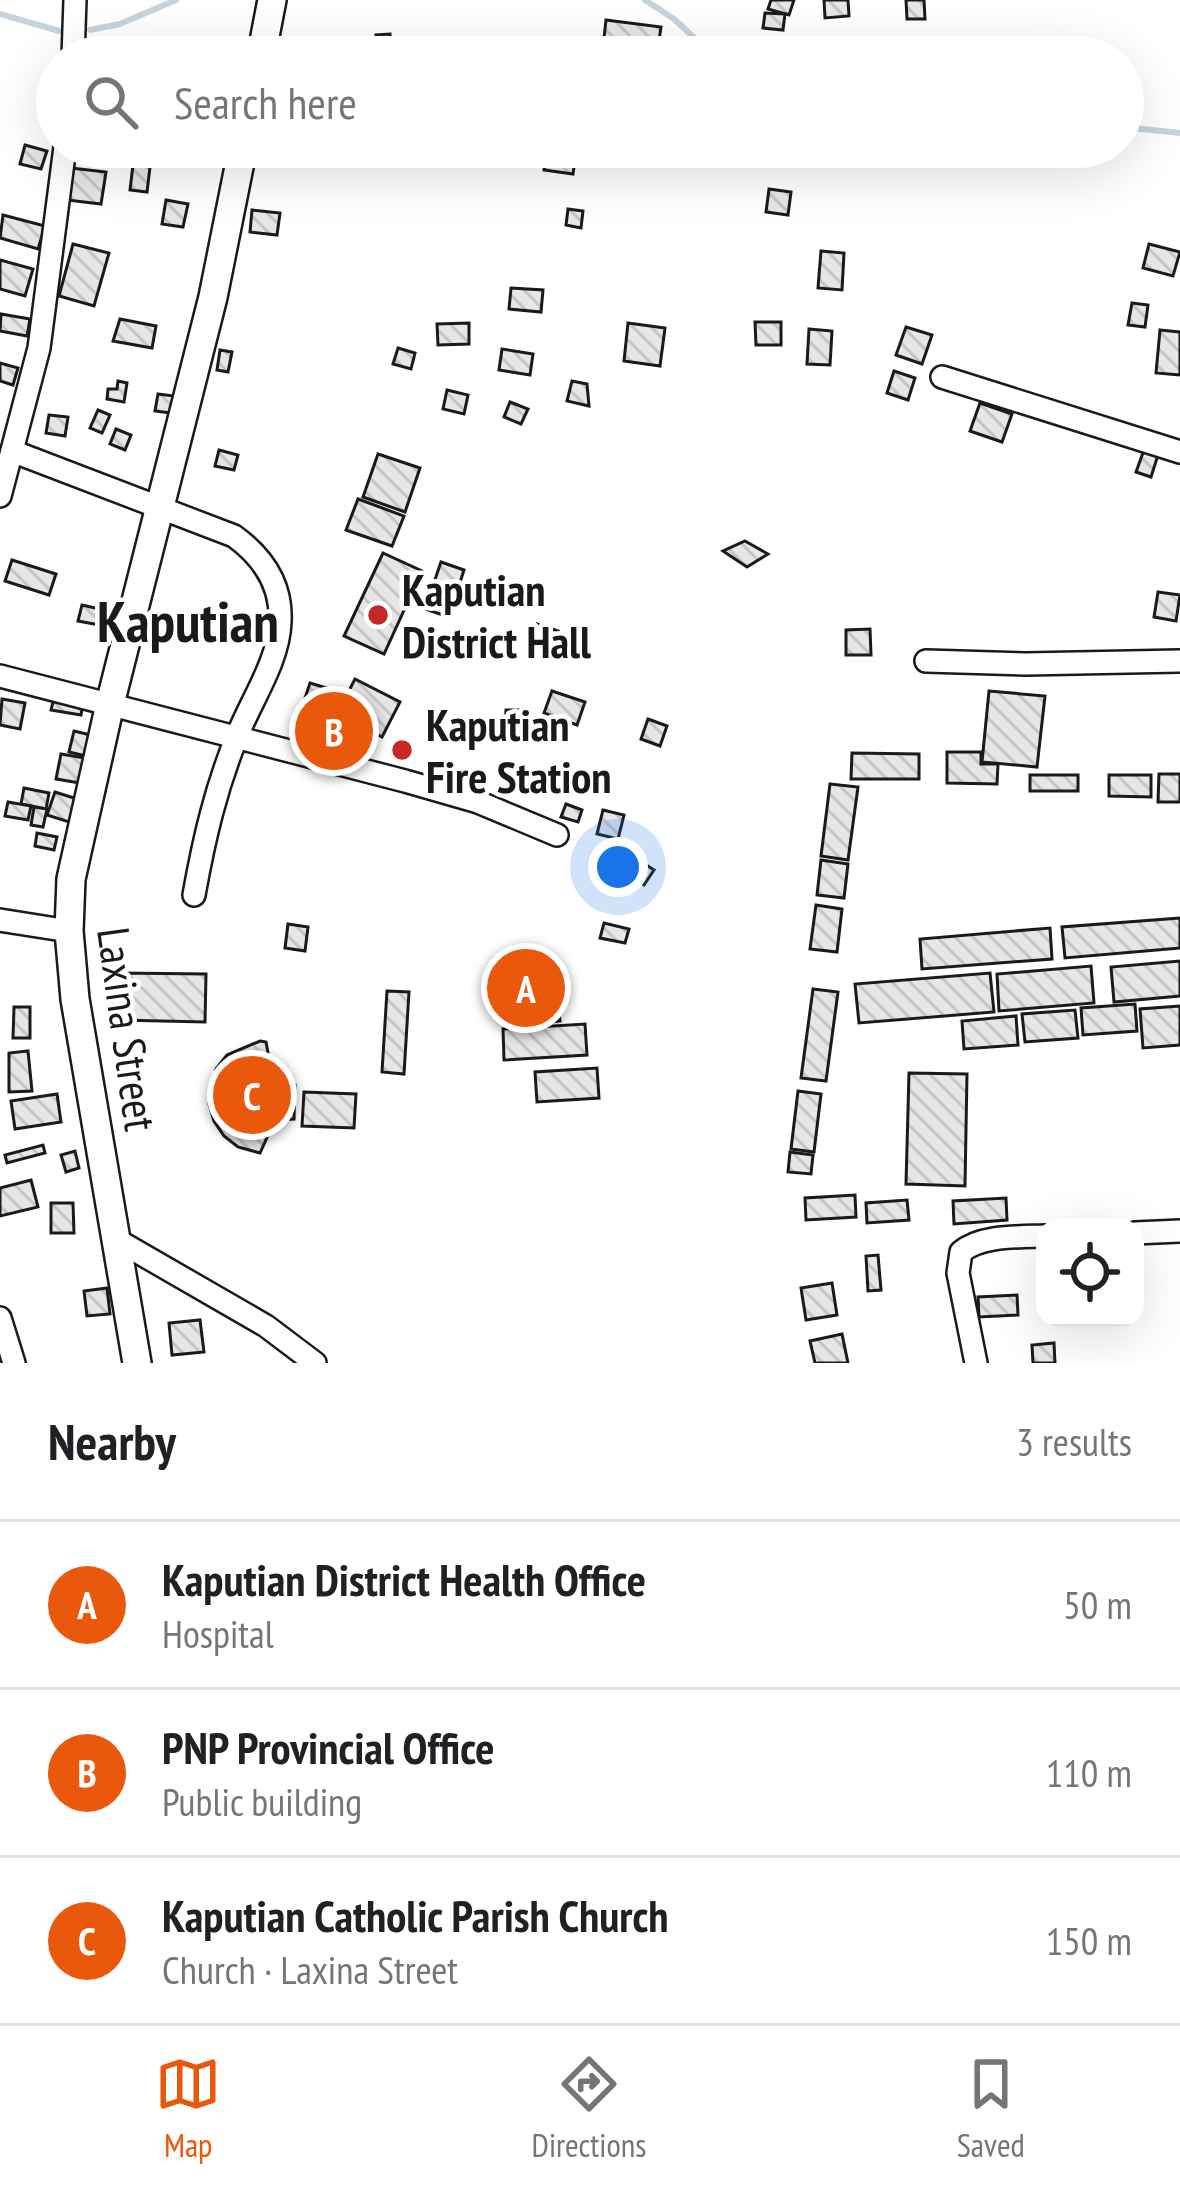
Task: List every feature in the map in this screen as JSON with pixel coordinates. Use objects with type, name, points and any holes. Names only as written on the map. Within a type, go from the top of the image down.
[{"type":"main road","points":[[265,36],[272,0]]},
{"type":"main road","name":"Laxina Street","points":[[137,1363],[75,998],[69,932],[71,879],[213,297],[239,168]]},
{"type":"street","points":[[74,36],[75,0]]},
{"type":"street","points":[[0,496],[40,349],[62,168]]},
{"type":"street","points":[[942,376],[1180,452]]},
{"type":"street","points":[[12,451],[235,536],[255,551],[269,572],[278,597],[278,642],[236,737],[208,818],[194,895]]},
{"type":"street","points":[[926,661],[1180,661]]},
{"type":"street","points":[[0,676],[478,802],[557,835]]},
{"type":"street","points":[[0,920],[69,932]]},
{"type":"street","points":[[1144,1233],[1180,1231]]},
{"type":"street","points":[[976,1363],[958,1273],[961,1252],[969,1245],[1036,1237]]},
{"type":"street","points":[[117,1240],[266,1326],[315,1363]]},
{"type":"street","points":[[0,1318],[14,1363]]},
{"type":"building","points":[[771,0],[794,0],[789,15],[768,9]]},
{"type":"building","points":[[824,0],[848,0],[849,16],[825,18]]},
{"type":"building","points":[[906,0],[924,0],[925,19],[907,19]]},
{"type":"building","points":[[765,13],[785,14],[783,30],[763,28]]},
{"type":"building","points":[[606,20],[661,27],[660,36],[604,36]]},
{"type":"building","points":[[25,145],[36,148],[36,168],[20,164]]},
{"type":"building","points":[[71,168],[106,172],[101,204],[67,200]]},
{"type":"building","points":[[133,168],[150,168],[147,192],[130,190]]},
{"type":"building","points":[[544,168],[574,168],[573,174]]},
{"type":"building","points":[[769,189],[791,192],[788,215],[766,212]]},
{"type":"building","points":[[166,200],[188,204],[183,227],[162,224]]},
{"type":"building","points":[[568,209],[583,211],[581,228],[566,225]]},
{"type":"building","points":[[252,210],[280,213],[277,235],[250,232]]},
{"type":"building","points":[[3,215],[45,226],[38,249],[0,238]]},
{"type":"building","points":[[73,244],[109,253],[94,306],[59,296]]},
{"type":"building","points":[[1149,244],[1180,252],[1173,276],[1143,268]]},
{"type":"building","points":[[821,251],[844,253],[842,290],[818,288]]},
{"type":"building","points":[[0,260],[33,269],[25,296],[0,289]]},
{"type":"building","points":[[511,288],[543,290],[541,312],[509,309]]},
{"type":"building","points":[[1132,303],[1148,305],[1145,327],[1128,325]]},
{"type":"building","points":[[1,314],[30,319],[27,336],[0,331]]},
{"type":"building","points":[[120,319],[156,326],[152,348],[113,341]]},
{"type":"building","points":[[755,322],[781,322],[781,345],[756,345]]},
{"type":"building","points":[[469,323],[469,344],[438,345],[437,324]]},
{"type":"building","points":[[628,323],[665,328],[660,366],[624,361]]},
{"type":"building","points":[[906,327],[932,335],[922,364],[896,355]]},
{"type":"building","points":[[809,329],[832,331],[830,365],[807,364]]},
{"type":"building","points":[[1160,330],[1180,332],[1180,375],[1156,373]]},
{"type":"building","points":[[398,348],[415,353],[411,369],[393,364]]},
{"type":"building","points":[[502,349],[533,354],[530,375],[499,370]]},
{"type":"building","points":[[220,350],[232,352],[228,372],[217,370]]},
{"type":"building","points":[[0,363],[18,368],[13,385],[0,381]]},
{"type":"building","points":[[894,371],[915,378],[908,400],[887,393]]},
{"type":"building","points":[[118,381],[127,383],[124,402],[107,399],[108,389],[117,389]]},
{"type":"building","points":[[572,381],[587,384],[589,406],[567,401]]},
{"type":"building","points":[[447,390],[468,395],[464,414],[443,409]]},
{"type":"building","points":[[158,394],[174,396],[171,413],[155,411]]},
{"type":"building","points":[[510,402],[528,409],[521,424],[504,417]]},
{"type":"building","points":[[980,403],[1012,414],[1002,442],[970,431]]},
{"type":"building","points":[[98,410],[110,415],[102,433],[90,428]]},
{"type":"building","points":[[49,415],[68,417],[65,436],[46,433]]},
{"type":"building","points":[[116,429],[131,435],[125,450],[110,444]]},
{"type":"building","points":[[219,450],[238,455],[234,470],[215,466]]},
{"type":"building","points":[[1144,450],[1158,455],[1151,477],[1136,472]]},
{"type":"building","points":[[378,454],[420,468],[405,512],[363,497]]},
{"type":"building","points":[[358,499],[404,516],[392,546],[346,530]]},
{"type":"building","points":[[745,541],[768,554],[747,567],[723,551]]},
{"type":"building","name":"Kaputian District Hall","points":[[383,553],[422,571],[384,654],[344,636]]},
{"type":"building","points":[[12,560],[56,574],[49,595],[5,581]]},
{"type":"building","points":[[441,562],[464,570],[449,617],[425,609]]},
{"type":"building","points":[[1158,592],[1180,595],[1176,621],[1154,617]]},
{"type":"building","points":[[82,605],[108,611],[105,626],[78,621]]},
{"type":"building","points":[[537,624],[558,631],[553,643],[533,635]]},
{"type":"building","points":[[870,629],[871,655],[846,655],[846,630]]},
{"type":"building","points":[[355,679],[400,702],[382,737],[337,714]]},
{"type":"building","points":[[310,683],[343,693],[333,723],[300,713]]},
{"type":"building","points":[[552,691],[585,702],[577,725],[544,713]]},
{"type":"building","points":[[989,691],[1045,696],[1037,767],[982,762]]},
{"type":"building","points":[[54,698],[83,703],[81,715],[51,710]]},
{"type":"building","points":[[2,699],[25,703],[20,729],[0,725]]},
{"type":"building","points":[[506,710],[529,710],[529,736],[505,735]]},
{"type":"building","points":[[648,719],[667,726],[660,746],[641,739]]},
{"type":"building","points":[[74,731],[95,736],[90,757],[69,752]]},
{"type":"building","points":[[947,752],[981,752],[981,764],[998,764],[997,784],[947,783]]},
{"type":"building","points":[[852,753],[919,754],[919,779],[851,779]]},
{"type":"building","points":[[61,754],[91,759],[86,784],[56,779]]},
{"type":"building","points":[[1159,774],[1180,774],[1180,802],[1158,802]]},
{"type":"building","points":[[1030,775],[1078,775],[1078,791],[1030,791]]},
{"type":"building","points":[[1109,775],[1151,775],[1151,797],[1109,796]]},
{"type":"building","points":[[830,784],[858,787],[848,860],[821,856]]},
{"type":"building","points":[[24,788],[49,793],[46,809],[21,804]]},
{"type":"building","points":[[55,792],[77,799],[69,822],[47,815]]},
{"type":"building","points":[[8,802],[31,806],[28,820],[5,816]]},
{"type":"building","points":[[566,804],[582,810],[578,822],[561,817]]},
{"type":"building","points":[[34,807],[47,809],[43,827],[31,825]]},
{"type":"building","points":[[603,810],[624,815],[618,839],[597,834]]},
{"type":"building","points":[[37,833],[57,837],[54,850],[35,846]]},
{"type":"building","points":[[637,859],[654,870],[644,885],[628,874]]},
{"type":"building","points":[[821,860],[848,864],[844,898],[817,895]]},
{"type":"building","points":[[816,905],[842,909],[837,952],[810,949]]},
{"type":"building","points":[[1180,918],[1180,948],[1065,958],[1062,927]]},
{"type":"building","points":[[604,923],[629,929],[625,943],[600,938]]},
{"type":"building","points":[[288,924],[308,927],[305,951],[285,948]]},
{"type":"building","points":[[1050,928],[1052,959],[922,969],[920,939]]},
{"type":"building","points":[[1180,961],[1180,996],[1114,1002],[1111,967]]},
{"type":"building","points":[[1091,966],[1094,1003],[999,1011],[997,974]]},
{"type":"building","points":[[119,973],[206,974],[205,1022],[118,1020]]},
{"type":"building","points":[[990,973],[994,1012],[859,1023],[855,984]]},
{"type":"building","points":[[813,989],[838,992],[826,1081],[801,1078]]},
{"type":"building","points":[[387,991],[409,992],[404,1074],[382,1072]]},
{"type":"building","points":[[557,1001],[560,1021],[532,1024],[530,1004]]},
{"type":"building","points":[[1135,1004],[1137,1031],[1083,1035],[1081,1008]]},
{"type":"building","points":[[1180,1006],[1180,1045],[1143,1048],[1140,1009]]},
{"type":"building","points":[[14,1007],[30,1007],[30,1038],[13,1038]]},
{"type":"building","points":[[1075,1010],[1078,1038],[1025,1042],[1022,1014]]},
{"type":"building","points":[[1016,1016],[1018,1045],[964,1049],[962,1021]]},
{"type":"building","points":[[585,1024],[587,1055],[504,1060],[503,1029]]},
{"type":"building","points":[[266,1042],[274,1085],[295,1085],[294,1119],[275,1120],[260,1153],[238,1147],[224,1136],[209,1104],[216,1069],[227,1055]]},
{"type":"building","points":[[28,1051],[32,1091],[9,1092],[9,1053]]},
{"type":"building","points":[[597,1068],[599,1098],[537,1102],[535,1072]]},
{"type":"building","points":[[909,1073],[967,1074],[965,1186],[906,1184]]},
{"type":"building","points":[[798,1091],[821,1094],[814,1152],[791,1149]]},
{"type":"building","points":[[304,1092],[356,1094],[354,1128],[302,1126]]},
{"type":"building","points":[[57,1094],[61,1122],[15,1129],[11,1101]]},
{"type":"building","points":[[43,1145],[45,1153],[7,1163],[5,1155]]},
{"type":"building","points":[[75,1151],[79,1168],[66,1172],[61,1155]]},
{"type":"building","points":[[790,1152],[813,1155],[811,1174],[788,1172]]},
{"type":"building","points":[[31,1180],[38,1207],[0,1216],[0,1188]]},
{"type":"building","points":[[855,1195],[856,1217],[806,1220],[805,1198]]},
{"type":"building","points":[[1006,1198],[1007,1220],[954,1224],[953,1201]]},
{"type":"building","points":[[907,1200],[909,1220],[867,1223],[866,1203]]},
{"type":"building","points":[[51,1203],[73,1203],[74,1233],[51,1233]]},
{"type":"building","points":[[878,1255],[881,1290],[868,1291],[866,1256]]},
{"type":"building","points":[[832,1283],[837,1315],[806,1320],[801,1288]]},
{"type":"building","points":[[107,1288],[110,1314],[87,1316],[84,1291]]},
{"type":"building","points":[[1017,1295],[1018,1315],[979,1317],[978,1297]]},
{"type":"building","points":[[200,1320],[204,1352],[172,1355],[169,1323]]},
{"type":"building","points":[[842,1334],[848,1363],[815,1363],[810,1341]]},
{"type":"building","points":[[1054,1343],[1055,1363],[1033,1363],[1032,1345]]},
{"type":"waterway","points":[[90,30],[120,24],[176,0]]},
{"type":"waterway","points":[[645,0],[692,36]]},
{"type":"waterway","points":[[0,14],[59,31]]},
{"type":"waterway","points":[[1144,129],[1180,133]]},
{"type":"place","name":"Kaputian District Hall","points":[[378,615]]},
{"type":"place","name":"PNP Provincial Office","points":[[334,731]]},
{"type":"place","name":"Kaputian Fire Station","points":[[402,750]]},
{"type":"place","name":"Kaputian District Health Office","points":[[526,988]]},
{"type":"place","name":"Kaputian Catholic Parish Church","points":[[252,1095]]},
{"type":"district","name":"Kaputian","points":[[188,621]]}]
